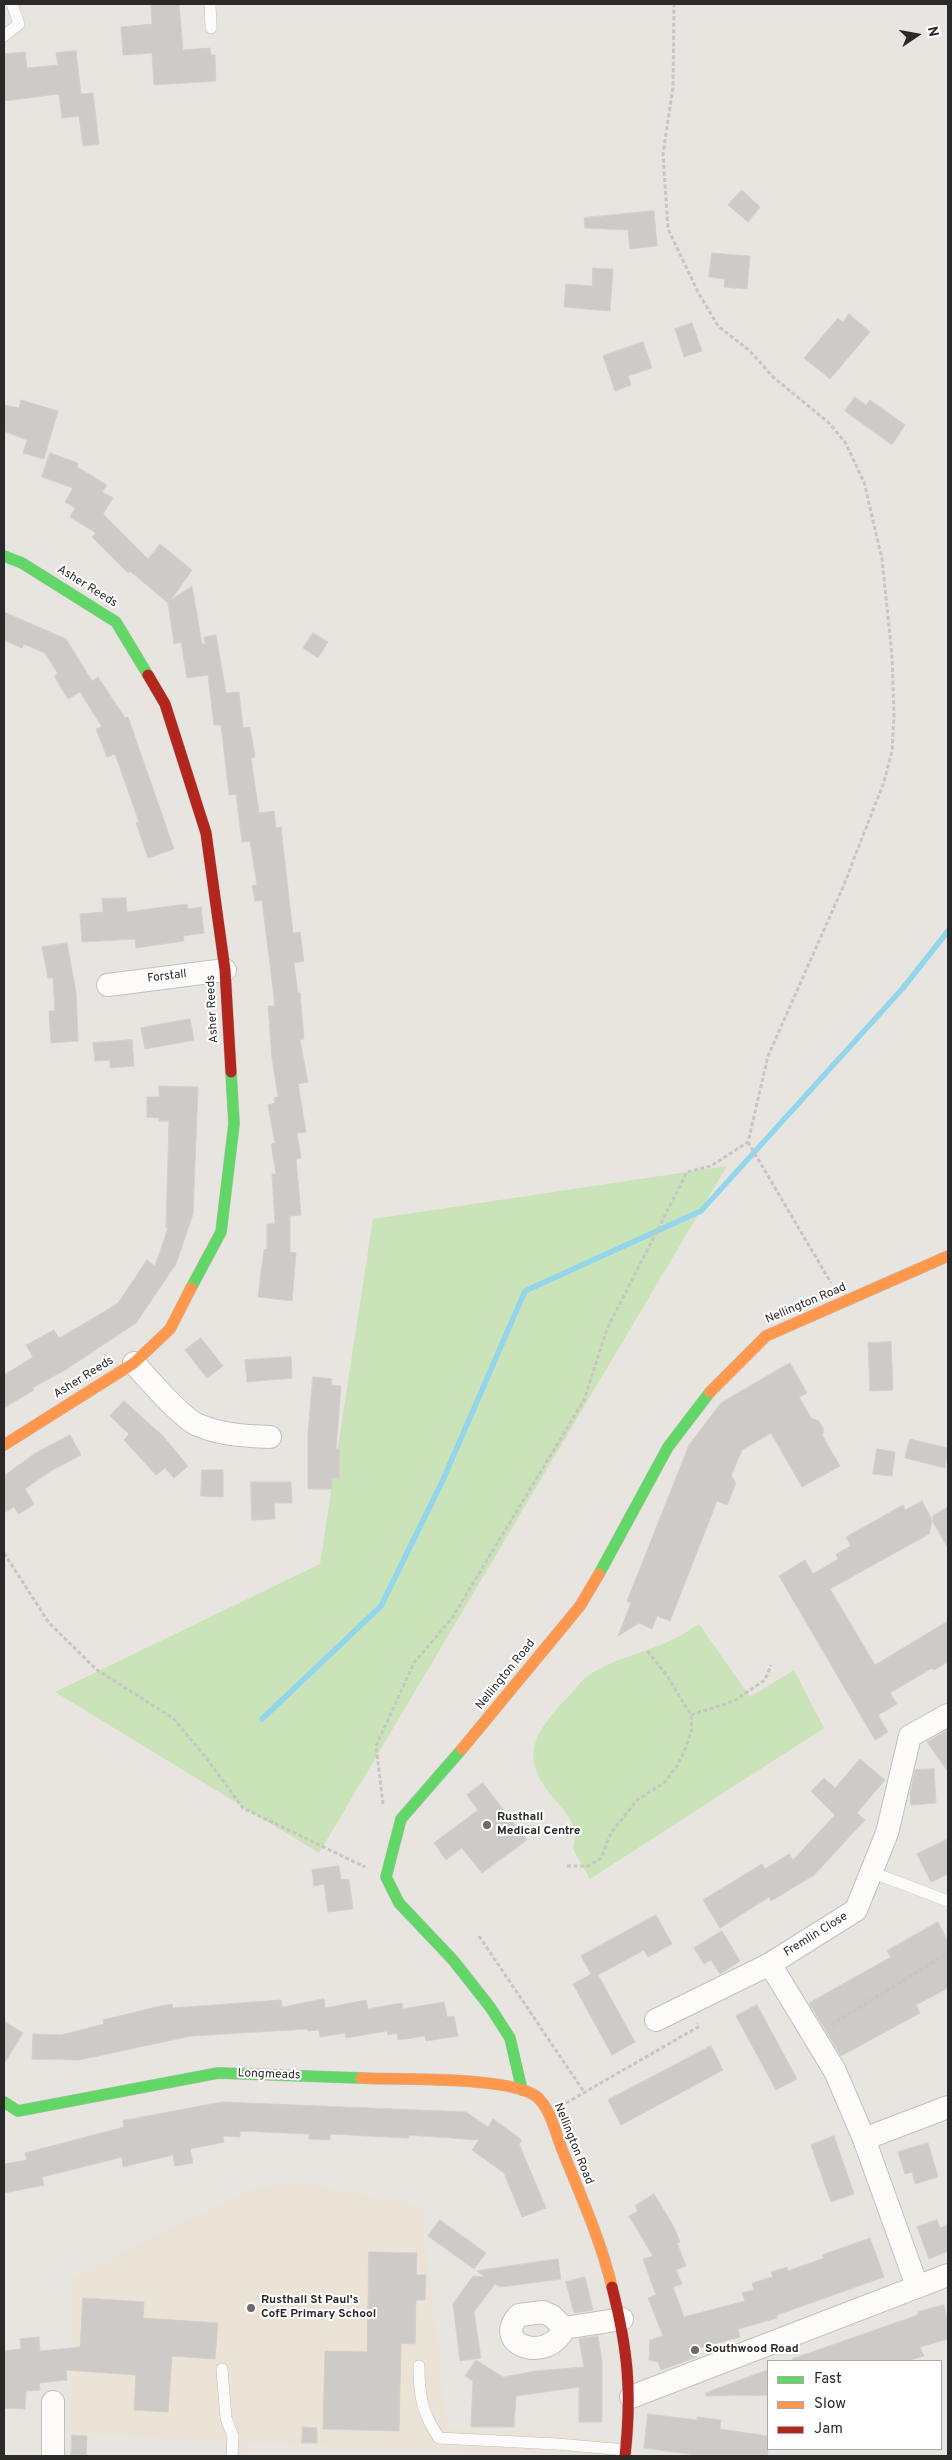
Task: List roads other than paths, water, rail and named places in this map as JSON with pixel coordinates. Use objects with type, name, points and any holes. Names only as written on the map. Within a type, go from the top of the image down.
[{"type":"street","name":"Asher Reeds","points":[[4,556],[22,563],[116,622],[165,704],[206,833],[225,970],[234,1124],[221,1232],[170,1330],[134,1363],[4,1445]]},
{"type":"street","name":"Forstall","points":[[108,985],[225,970]]},
{"type":"street","name":"Nellington Road","points":[[626,2453],[631,2397],[622,2319],[608,2265],[548,2114],[537,2097],[522,2090],[510,2038],[490,2007],[452,1960],[399,1903],[386,1877],[401,1819],[455,1758],[580,1606],[620,1538],[668,1447],[703,1399],[766,1336],[948,1256]]},
{"type":"street","points":[[134,1363],[152,1384],[196,1425],[231,1435],[270,1437]]},
{"type":"street","name":"Fremlin Close","points":[[656,2020],[770,1964],[856,1910],[887,1833],[910,1736],[948,1715]]},
{"type":"street","points":[[770,1964],[835,2071],[864,2139],[917,2286]]},
{"type":"street","name":"Longmeads","points":[[9,2109],[218,2073],[491,2083],[522,2090]]},
{"type":"street","points":[[864,2139],[948,2107]]},
{"type":"street","points":[[631,2397],[948,2275]]},
{"type":"street","points":[[564,2328],[622,2319]]},
{"type":"street","points":[[52,2402],[53,2456]]},
{"type":"lane","points":[[4,36],[19,24],[12,4]]},
{"type":"lane","points":[[210,4],[211,28]]},
{"type":"lane","points":[[871,1872],[948,1901]]},
{"type":"lane","points":[[419,2366],[419,2393],[426,2419],[439,2438],[557,2444],[626,2453]]},
{"type":"lane","points":[[222,2369],[226,2418],[233,2436],[232,2456]]},
{"type":"waterway","points":[[262,1719],[381,1606],[442,1482],[525,1291],[701,1211],[903,988],[948,931]]},
{"type":"place","name":"Rusthall Medical Centre","points":[[487,1825]]},
{"type":"place","name":"Rusthall St Paul's CofE Primary School","points":[[251,2308]]},
{"type":"place","name":"Southwood Road","points":[[695,2350]]}]
